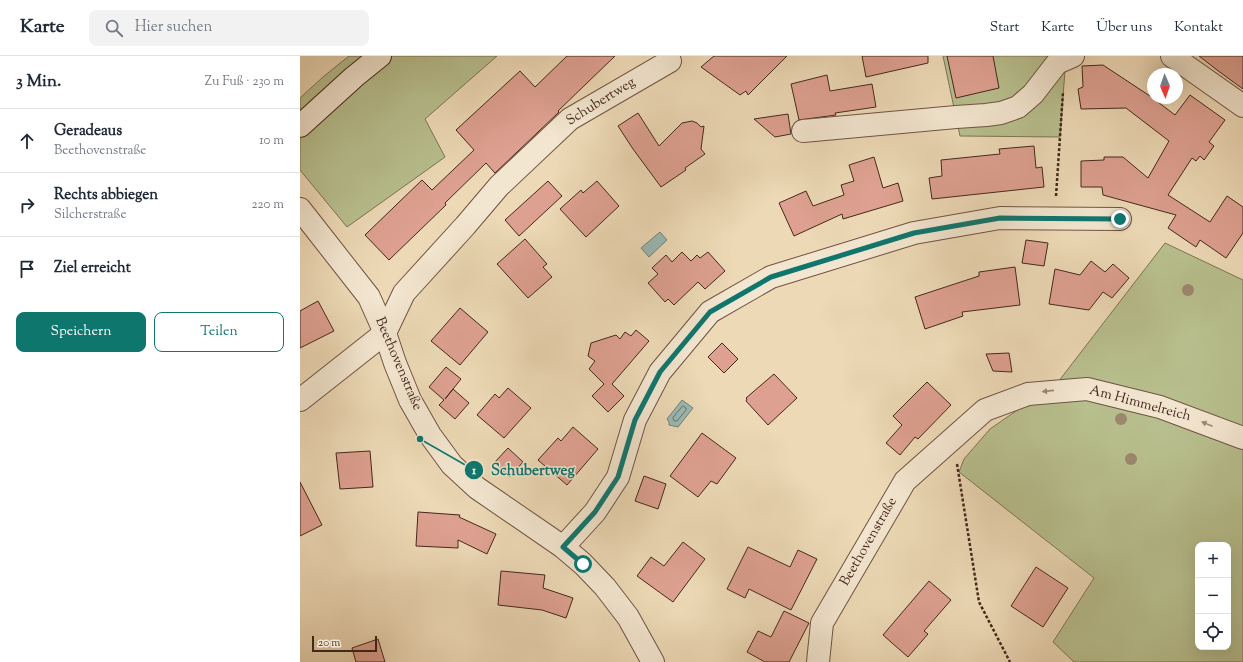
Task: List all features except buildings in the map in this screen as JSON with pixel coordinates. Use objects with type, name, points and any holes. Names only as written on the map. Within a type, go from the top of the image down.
[{"type":"street","points":[[300,126],[354,77],[380,56]]},
{"type":"street","points":[[1172,56],[1243,106]]},
{"type":"street","points":[[803,131],[1001,113],[1018,107],[1033,94],[1065,59]]},
{"type":"street","name":"Schubertweg","points":[[385,333],[404,293],[499,186],[570,119],[670,61]]},
{"type":"street","name":"Beethovenstraße","points":[[300,209],[368,297],[385,333],[410,400],[430,435],[452,465],[477,488],[563,547],[583,564],[628,617],[653,662]]},
{"type":"street","points":[[563,547],[595,512],[618,477],[635,420],[660,372],[710,312],[771,277],[914,233],[1000,218],[1120,219]]},
{"type":"street","points":[[300,400],[385,333]]},
{"type":"street","name":"Am Himmelreich","points":[[952,440],[985,410],[1028,394],[1087,389],[1160,407],[1243,438]]},
{"type":"street","name":"Beethovenstraße","points":[[818,662],[822,623],[905,481],[952,440]]},
{"type":"path","points":[[1054,218],[1065,59]]},
{"type":"path","points":[[952,440],[959,472],[979,602],[1010,662]]},
{"type":"green space","points":[[349,56],[497,56],[425,119],[445,157],[347,227],[300,170],[300,98]]},
{"type":"green space","points":[[943,56],[1068,56],[1066,57],[1060,137],[960,136]]},
{"type":"green space","points":[[1165,243],[1243,280],[1243,662],[1074,662],[1053,642],[1094,578],[959,472],[964,459],[990,429],[1058,382]]},
{"type":"water","points":[[660,232],[667,240],[649,257],[641,248]]},
{"type":"water","points":[[682,400],[693,408],[678,427],[669,425],[667,419]]},
{"type":"place","name":"Schubertweg","points":[[420,439]]},
{"type":"route","points":[[583,564],[563,547],[595,512],[618,477],[635,420],[660,372],[710,312],[771,277],[914,233],[1000,218],[1120,219]]}]
